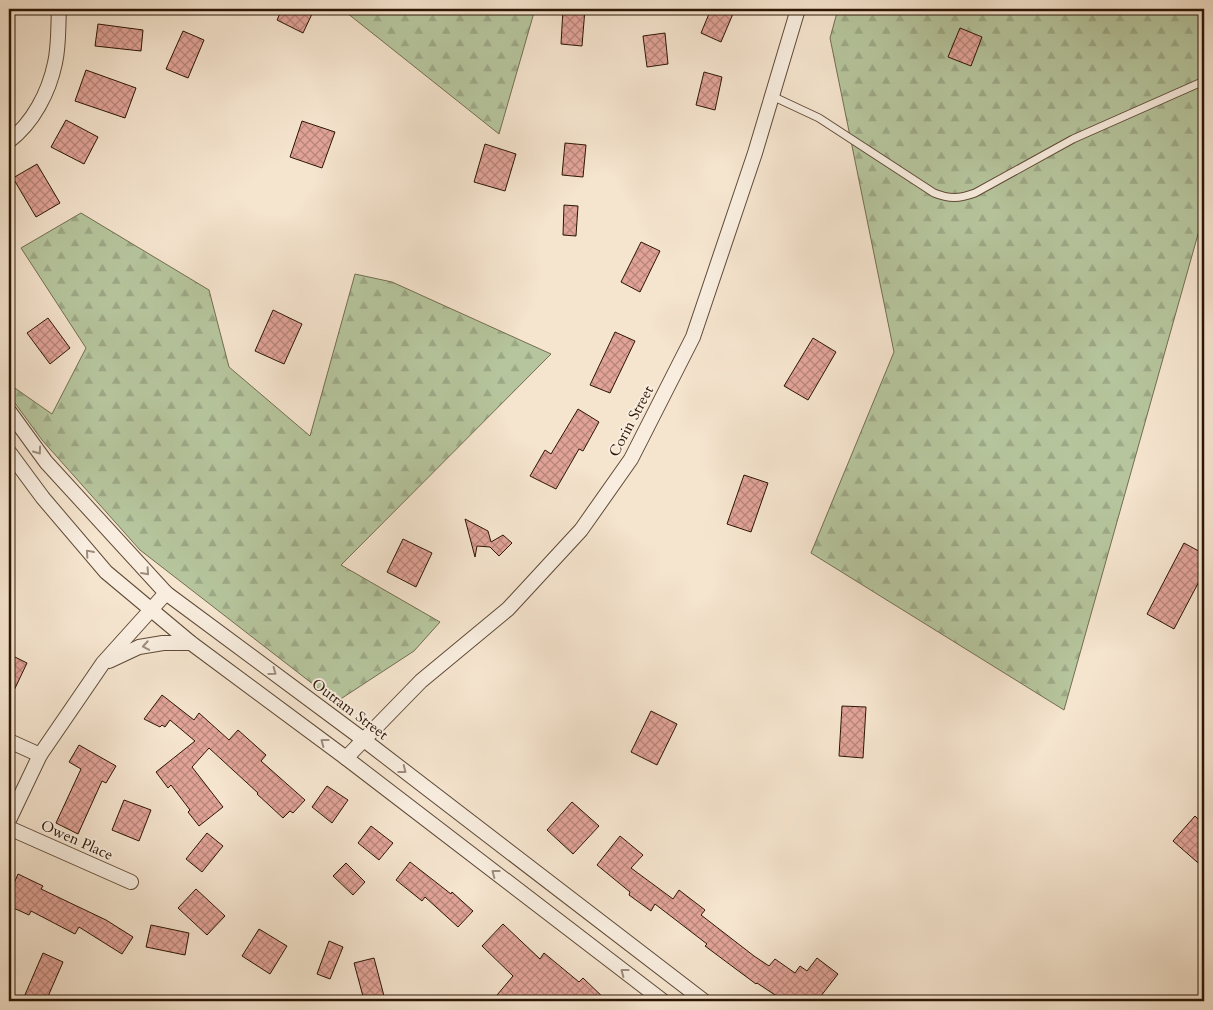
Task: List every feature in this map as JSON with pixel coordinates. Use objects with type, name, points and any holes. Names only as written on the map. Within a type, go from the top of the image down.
[{"type":"street","points":[[9,141],[34,114],[46,90],[55,63],[59,9]]},
{"type":"street","name":"Corin Street","points":[[346,758],[421,681],[508,610],[581,530],[631,459],[693,337],[755,153],[798,9]]},
{"type":"street","name":"Outram Street","points":[[9,411],[46,462],[166,594],[364,740],[704,1001]]},
{"type":"street","points":[[9,452],[43,498],[106,572],[151,610],[191,643],[346,758],[663,1001]]},
{"type":"street","points":[[9,820],[40,755],[103,663],[166,594]]},
{"type":"street","points":[[103,663],[139,647],[164,643],[191,643]]},
{"type":"street","points":[[9,741],[40,755]]},
{"type":"street","name":"Owen Place","points":[[9,828],[131,882]]},
{"type":"lane","points":[[772,96],[819,118],[934,193],[948,198],[963,198],[1073,139],[1204,81]]},
{"type":"green space","points":[[342,9],[535,9],[499,134]]},
{"type":"green space","points":[[838,9],[1204,9],[1204,213],[1064,710],[811,553],[894,352],[830,38]]},
{"type":"green space","points":[[81,213],[209,290],[229,367],[310,436],[355,274],[392,282],[551,354],[341,565],[440,622],[414,651],[336,702],[140,550],[42,440],[9,395],[9,384],[52,414],[86,348],[21,248]]},
{"type":"building","points":[[282,9],[301,9],[312,14],[303,33],[277,20]]},
{"type":"building","points":[[563,9],[585,9],[582,46],[561,44]]},
{"type":"building","points":[[711,9],[735,9],[721,42],[701,33]]},
{"type":"building","points":[[98,24],[143,30],[141,51],[95,46]]},
{"type":"building","points":[[960,28],[982,37],[971,66],[948,57]]},
{"type":"building","points":[[183,31],[204,40],[188,78],[166,69]]},
{"type":"building","points":[[665,33],[668,64],[647,67],[643,36]]},
{"type":"building","points":[[86,70],[136,88],[125,118],[75,101]]},
{"type":"building","points":[[704,72],[722,77],[715,110],[696,105]]},
{"type":"building","points":[[66,120],[98,137],[84,164],[51,147]]},
{"type":"building","points":[[302,121],[335,132],[322,168],[290,157]]},
{"type":"building","points":[[565,143],[586,145],[583,177],[562,175]]},
{"type":"building","points":[[485,144],[516,154],[505,191],[474,182]]},
{"type":"building","points":[[37,164],[60,203],[36,217],[13,178]]},
{"type":"building","points":[[564,205],[578,206],[576,236],[563,235]]},
{"type":"building","points":[[641,242],[660,251],[640,292],[621,282]]},
{"type":"building","points":[[273,310],[302,324],[284,364],[255,351]]},
{"type":"building","points":[[48,318],[70,348],[50,364],[27,333]]},
{"type":"building","points":[[615,332],[635,341],[610,393],[590,385]]},
{"type":"building","points":[[813,338],[836,352],[808,400],[784,386]]},
{"type":"building","points":[[578,409],[599,422],[583,451],[579,449],[556,489],[530,476],[545,450],[551,454]]},
{"type":"building","points":[[744,475],[768,483],[751,532],[727,524]]},
{"type":"building","points":[[465,519],[488,531],[491,542],[503,535],[512,543],[499,556],[490,547],[477,546],[475,557]]},
{"type":"building","points":[[403,539],[432,553],[416,587],[387,572]]},
{"type":"building","points":[[1184,543],[1204,554],[1204,572],[1174,629],[1147,614]]},
{"type":"building","points":[[9,654],[27,663],[9,701]]},
{"type":"building","points":[[162,695],[194,720],[199,713],[229,740],[238,730],[266,755],[261,761],[305,800],[293,813],[290,811],[283,818],[209,748],[192,767],[223,807],[199,826],[188,812],[190,810],[171,785],[168,788],[156,772],[195,741],[170,720],[165,727],[162,725],[160,727],[144,719]]},
{"type":"building","points":[[842,706],[866,707],[863,758],[839,756]]},
{"type":"building","points":[[651,711],[677,724],[657,765],[631,752]]},
{"type":"building","points":[[79,745],[116,766],[106,783],[102,781],[78,834],[56,823],[81,769],[69,762]]},
{"type":"building","points":[[327,786],[348,800],[332,823],[312,807]]},
{"type":"building","points":[[124,800],[151,810],[139,841],[112,830]]},
{"type":"building","points":[[572,802],[599,826],[573,854],[547,830]]},
{"type":"building","points":[[1195,816],[1204,825],[1204,868],[1173,841]]},
{"type":"building","points":[[371,826],[393,843],[379,860],[358,843]]},
{"type":"building","points":[[207,833],[223,846],[202,872],[186,859]]},
{"type":"building","points":[[620,836],[643,855],[631,868],[673,899],[679,890],[705,910],[701,915],[769,966],[775,959],[795,973],[800,966],[807,971],[817,958],[838,974],[817,1001],[784,1001],[756,984],[705,946],[707,944],[655,904],[651,911],[629,895],[630,892],[597,865]]},
{"type":"building","points":[[410,862],[451,894],[452,892],[473,911],[458,927],[425,897],[422,901],[396,880]]},
{"type":"building","points":[[346,863],[365,882],[353,895],[333,876]]},
{"type":"building","points":[[18,874],[43,886],[41,889],[106,920],[133,937],[122,954],[79,927],[75,934],[31,911],[29,915],[9,906],[9,895]]},
{"type":"building","points":[[196,889],[225,916],[207,935],[178,908]]},
{"type":"building","points":[[503,924],[540,959],[544,953],[579,982],[583,978],[607,1001],[492,1001],[513,976],[482,946]]},
{"type":"building","points":[[151,925],[189,933],[185,955],[146,947]]},
{"type":"building","points":[[259,929],[287,946],[270,974],[242,956]]},
{"type":"building","points":[[329,941],[343,947],[330,979],[317,974]]},
{"type":"building","points":[[43,953],[63,962],[46,1001],[33,1001],[24,997]]},
{"type":"building","points":[[374,958],[384,996],[364,1000],[354,963]]}]
